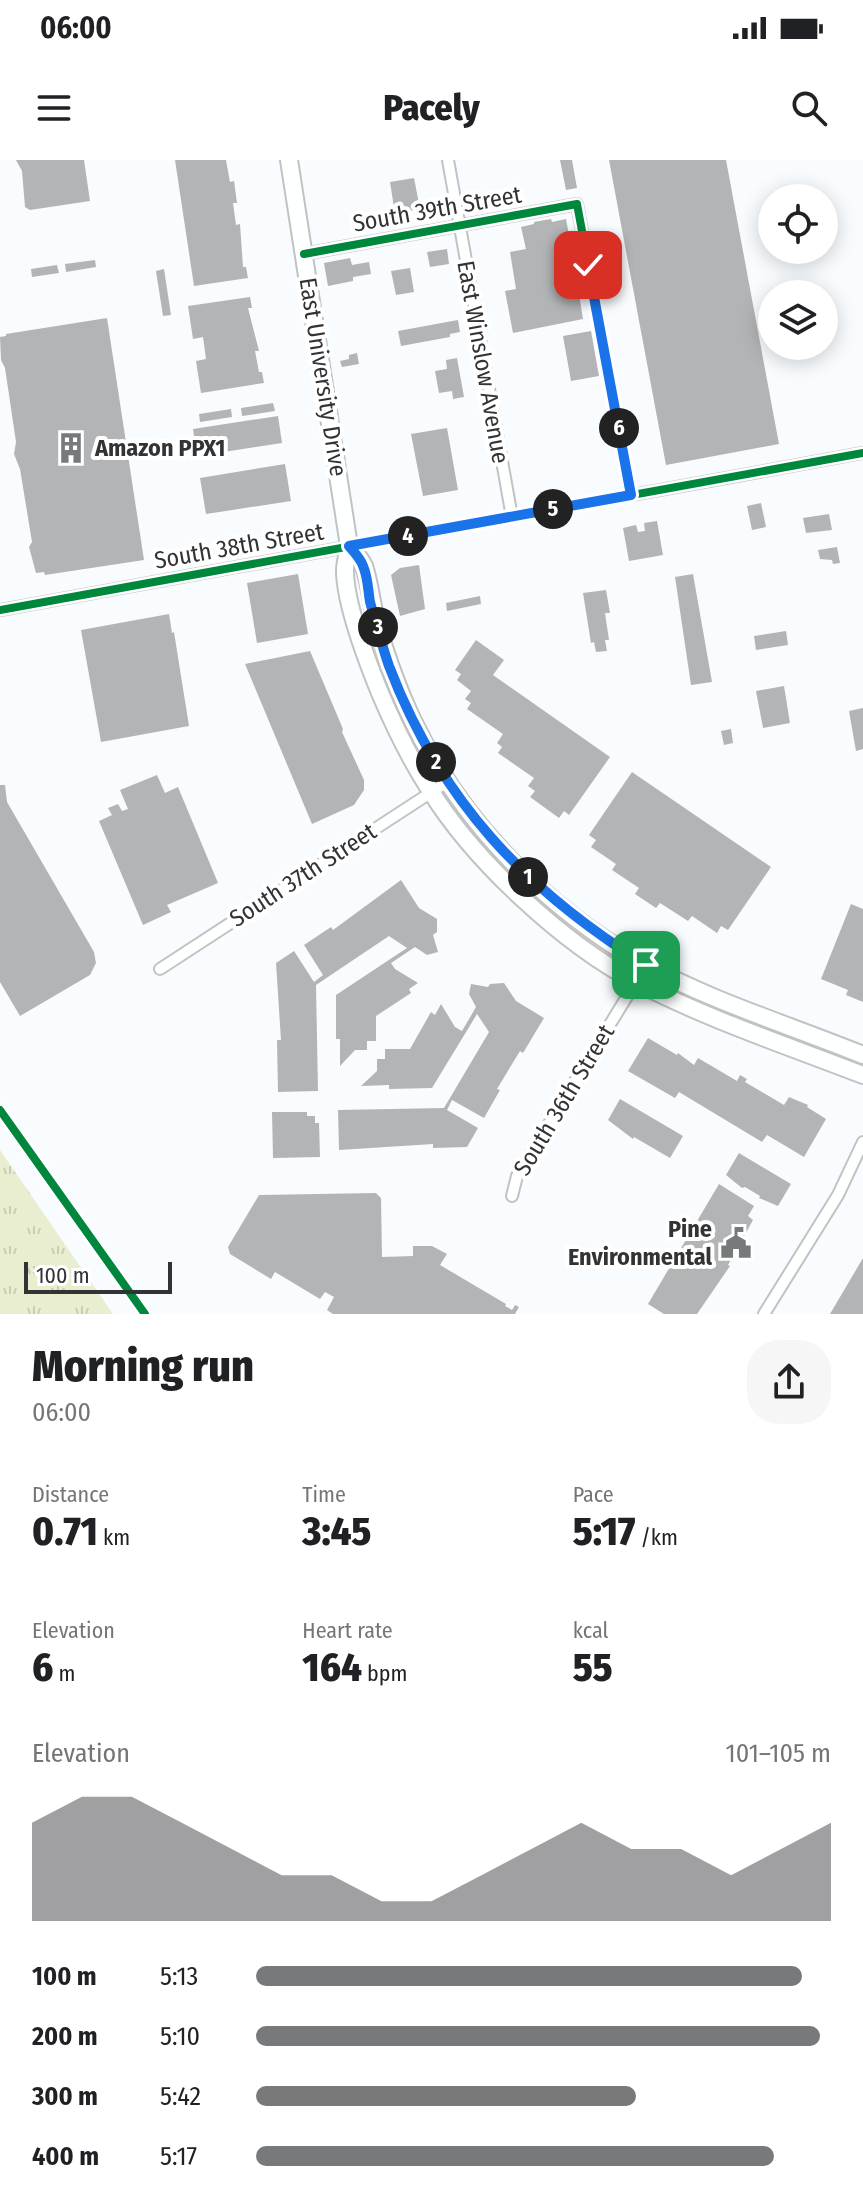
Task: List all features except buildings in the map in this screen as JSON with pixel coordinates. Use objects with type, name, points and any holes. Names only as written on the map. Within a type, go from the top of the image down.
[{"type":"main road","name":"East University Drive","points":[[289,160],[349,546],[345,570],[349,592],[372,672],[397,732],[431,792],[464,836],[502,878],[545,918],[585,949],[636,982],[689,1007],[863,1075]]},
{"type":"main road","name":"East University Drive","points":[[349,546],[363,565],[389,664],[414,723],[447,782],[480,828],[514,864],[582,923],[646,965],[697,989],[863,1055]]},
{"type":"street","name":"East Winslow Avenue","points":[[448,160],[512,517]]},
{"type":"street","name":"South 39th Street","points":[[304,254],[577,204],[631,495]]},
{"type":"street","name":"South 38th Street","points":[[0,610],[863,453]]},
{"type":"street","name":"South 37th Street","points":[[160,969],[447,782]]},
{"type":"street","name":"South 36th Street","points":[[512,1196],[517,1176],[646,965]]},
{"type":"street","points":[[764,1314],[838,1195],[863,1142]]},
{"type":"green space","points":[[0,1150],[113,1314],[0,1314]]},
{"type":"cycle path","points":[[304,254],[577,204],[631,495]]},
{"type":"cycle path","points":[[0,610],[863,453]]},
{"type":"cycle path","points":[[0,1110],[145,1314]]},
{"type":"place","name":"Amazon PPX1","points":[[71,448]]},
{"type":"place","name":"Pine Environmental","points":[[736,1243]]},
{"type":"route","points":[[588,265],[631,495],[349,546],[363,565],[389,664],[414,723],[447,782],[480,828],[514,864],[604,939],[646,965]]}]
